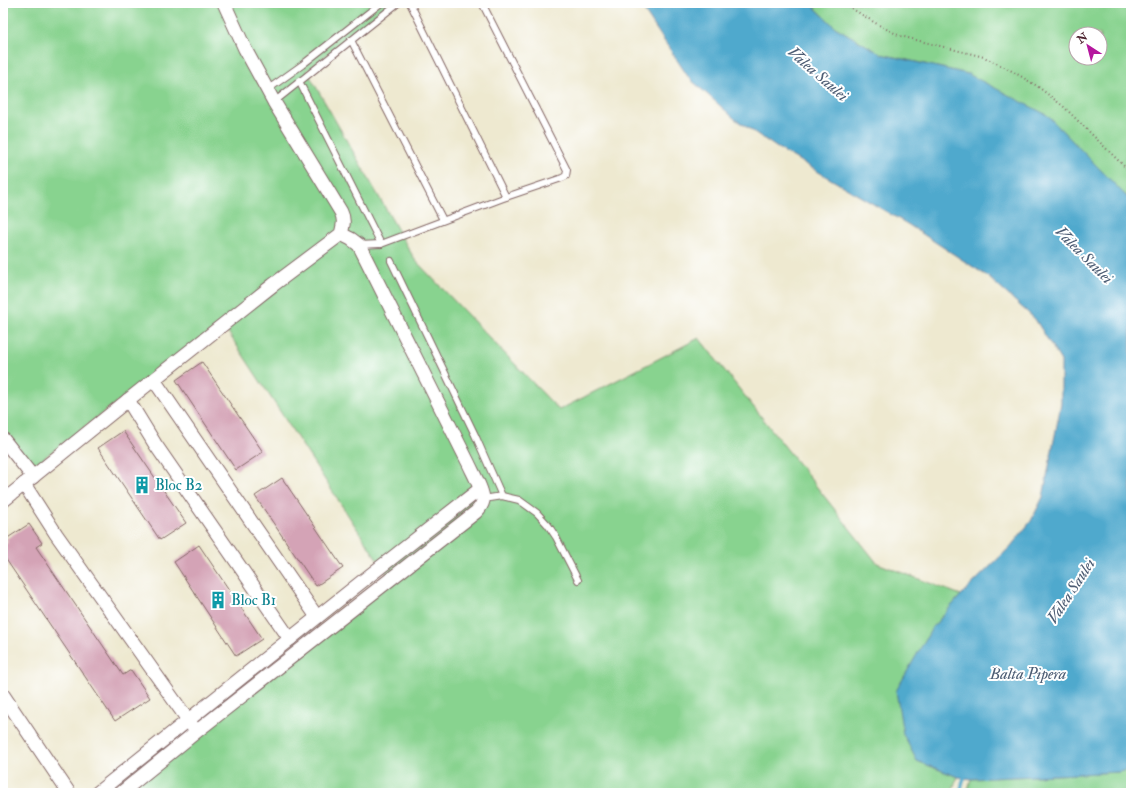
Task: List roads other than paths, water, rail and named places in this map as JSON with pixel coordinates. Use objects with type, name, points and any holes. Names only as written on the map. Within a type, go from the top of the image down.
[{"type":"street","points":[[3,501],[128,400],[341,234],[344,221],[341,212],[267,90],[224,3]]},
{"type":"street","points":[[121,793],[480,508],[481,494],[469,464],[359,245],[341,234]]},
{"type":"street","points":[[154,380],[317,617]]},
{"type":"street","points":[[128,400],[155,444],[290,639]]},
{"type":"street","points":[[3,439],[29,480],[56,534],[196,732]]},
{"type":"street","points":[[97,793],[317,617],[481,494]]},
{"type":"street","points":[[3,695],[69,793]]},
{"type":"street","points":[[145,754],[154,766]]},
{"type":"lane","points":[[267,90],[302,65],[380,3]]},
{"type":"lane","points":[[274,102],[398,3]]},
{"type":"lane","points":[[410,3],[506,197]]},
{"type":"lane","points":[[359,245],[381,244],[566,176],[567,170],[482,3]]},
{"type":"lane","points":[[351,40],[443,220]]},
{"type":"lane","points":[[299,81],[381,244]]},
{"type":"lane","points":[[391,261],[475,435],[502,496]]},
{"type":"lane","points":[[481,494],[502,496],[519,500],[537,513],[556,537],[578,580]]},
{"type":"water","name":"Balta Pipera","points":[[639,3],[810,3],[835,27],[881,54],[968,74],[1047,115],[1131,201],[1131,768],[1120,772],[971,779],[958,777],[917,761],[903,734],[896,691],[932,628],[961,595],[1011,546],[1031,521],[1043,497],[1061,404],[1061,361],[1035,319],[987,276],[909,225],[776,147],[735,119],[689,78]]},
{"type":"waterway","name":"Valea Saulei","points":[[961,789],[964,778],[967,774]]},
{"type":"place","name":"Bloc B2","points":[[142,485]]},
{"type":"place","name":"Bloc B1","points":[[218,600]]}]
